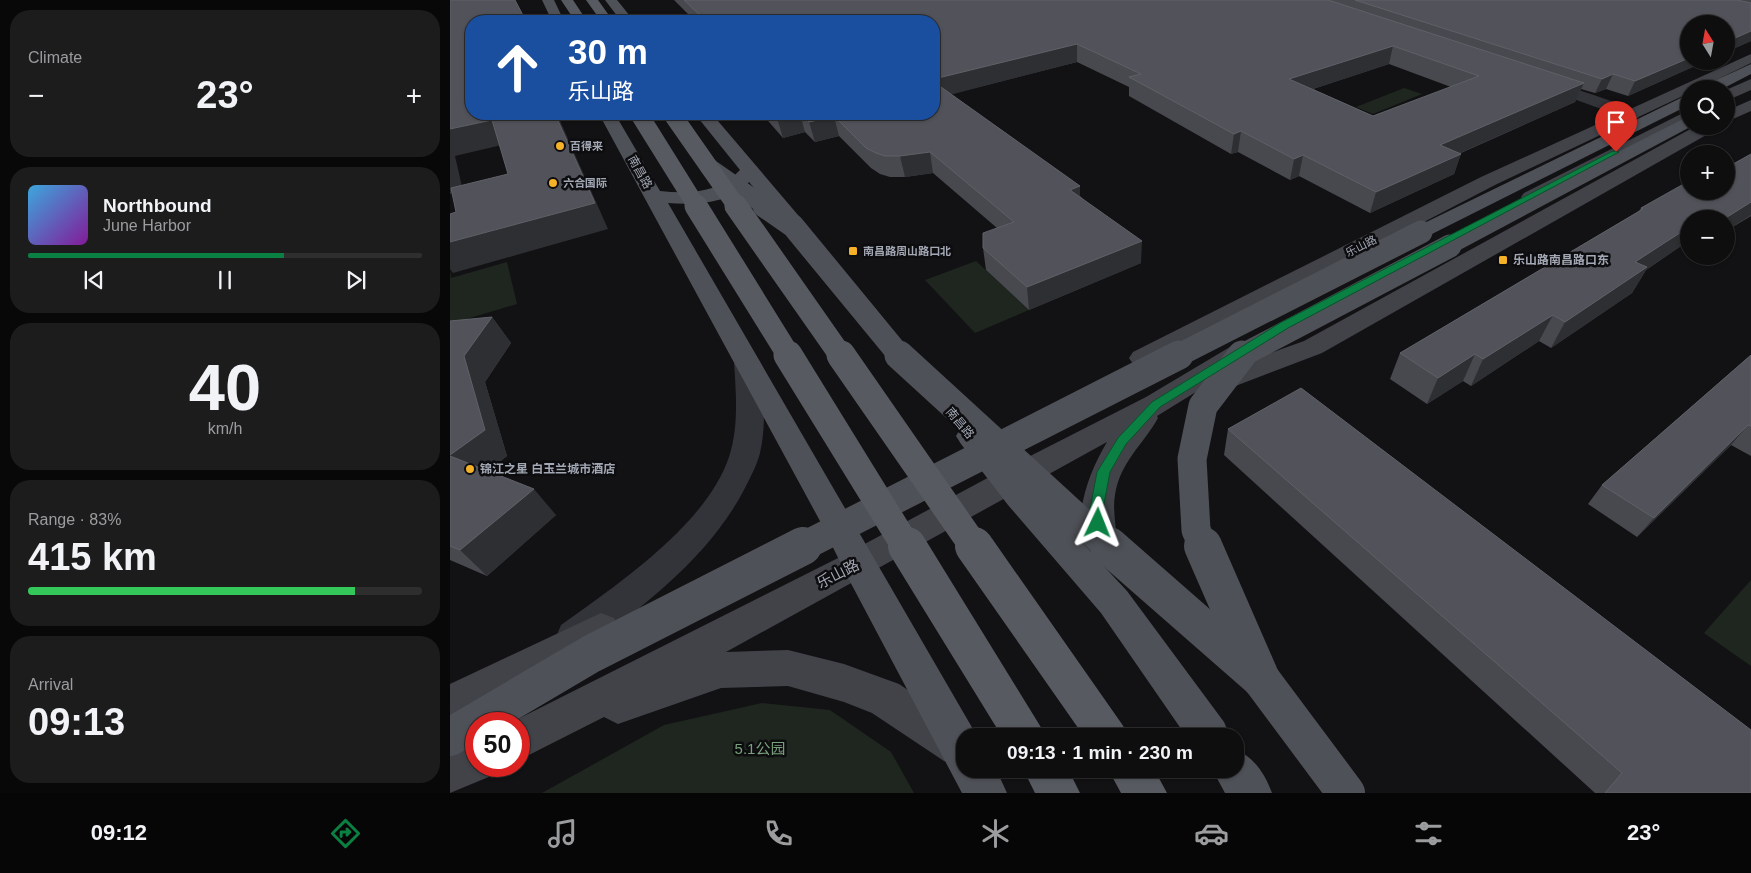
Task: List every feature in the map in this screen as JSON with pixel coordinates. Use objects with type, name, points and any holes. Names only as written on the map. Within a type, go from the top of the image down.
[{"type":"highway","points":[[567,0],[577,15]]},
{"type":"highway","points":[[592,0],[603,15]]},
{"type":"highway","points":[[643,120],[1019,728]]},
{"type":"highway","points":[[676,120],[1101,728]]},
{"type":"highway","points":[[1050,778],[1059,793]]},
{"type":"highway","points":[[1135,778],[1146,793]]},
{"type":"main road","points":[[548,0],[555,15]]},
{"type":"main road","points":[[611,0],[623,15]]},
{"type":"main road","points":[[1739,0],[1751,3]]},
{"type":"main road","points":[[1724,2],[1751,8]]},
{"type":"main road","name":"乐山路","points":[[450,704],[834,516],[1488,181],[1751,58]]},
{"type":"main road","points":[[1727,80],[1751,68]]},
{"type":"main road","points":[[1735,82],[1751,74]]},
{"type":"main road","points":[[1735,92],[1751,84]]},
{"type":"main road","points":[[1735,96],[1751,88]]},
{"type":"main road","points":[[450,737],[590,654],[1421,232],[1680,103]]},
{"type":"main road","points":[[1735,113],[1751,104]]},
{"type":"main road","name":"乐山路","points":[[976,443],[1096,400],[1680,109]]},
{"type":"main road","name":"乐山路","points":[[530,734],[858,564],[1006,482],[1156,404],[1284,326],[1680,119]]},
{"type":"main road","name":"南昌路","points":[[609,120],[834,516],[858,564],[956,740]]},
{"type":"main road","name":"南昌路","points":[[708,120],[976,443],[1006,482],[1114,602],[1204,728]]},
{"type":"main road","points":[[1261,679],[1196,530],[1192,459],[1203,406],[1243,354],[1680,126]]},
{"type":"main road","name":"乐山路","points":[[1156,404],[1313,347],[1693,135]]},
{"type":"main road","points":[[709,167],[792,226],[901,357],[1068,511],[1261,679],[1346,793]]},
{"type":"main road","points":[[653,196],[693,198],[719,192],[738,182],[749,169]]},
{"type":"main road","points":[[1114,602],[1101,551],[1096,509],[1104,472],[1122,441],[1156,404]]},
{"type":"main road","points":[[530,736],[643,695],[721,670],[788,668],[844,683],[884,698],[956,751]]},
{"type":"main road","points":[[450,773],[465,766]]},
{"type":"main road","name":"南昌路","points":[[977,778],[986,793]]},
{"type":"main road","points":[[1240,778],[1251,793]]},
{"type":"street","points":[[1530,78],[1632,114]]},
{"type":"street","points":[[550,655],[630,595],[675,556],[714,512],[740,466],[749,429],[750,400],[747,362]]},
{"type":"green space","points":[[1404,88],[1422,94],[1373,114],[1356,107]]},
{"type":"green space","points":[[976,261],[1029,310],[975,333],[925,280]]},
{"type":"green space","points":[[507,262],[517,304],[450,324],[450,270],[451,278]]},
{"type":"green space","points":[[1751,580],[1751,666],[1704,633]]},
{"type":"green space","name":"5.1公园","points":[[762,703],[830,710],[891,752],[914,793],[542,793],[664,725]]},
{"type":"building","points":[[450,0],[515,0],[523,15],[465,15],[465,120],[492,120],[450,129]]},
{"type":"building","points":[[684,0],[1328,0],[1584,83],[1440,145],[1461,154],[1376,192],[1303,155],[1294,159],[1241,131],[1234,134],[1129,77],[1141,74],[1077,44],[940,78],[940,15],[700,15]],"holes":[[[1393,46],[1479,76],[1373,116],[1289,79]]]},
{"type":"building","points":[[1355,0],[1737,0],[1751,3],[1751,31],[1735,38],[1735,15],[1680,15],[1680,62],[1635,81],[1613,74],[1602,79]]},
{"type":"building","points":[[940,86],[1080,186],[1070,190],[1142,241],[1027,287],[983,248],[983,233],[1014,222],[930,152],[885,156],[866,148],[838,120],[940,120]]},
{"type":"building","points":[[492,120],[558,120],[595,203],[450,242],[450,214],[456,212],[451,188],[508,174]]},
{"type":"building","points":[[1751,154],[1751,202],[1735,212],[1735,210],[1680,210],[1680,233],[1635,262],[1647,267],[1565,322],[1553,315],[1483,359],[1475,354],[1438,378],[1400,353],[1680,186],[1680,200],[1735,200],[1735,163]]},
{"type":"building","points":[[492,317],[464,356],[485,430],[450,455],[450,321]]},
{"type":"building","points":[[1751,355],[1751,426],[1748,425],[1654,518],[1602,485]]},
{"type":"building","points":[[1301,388],[1751,730],[1751,793],[1605,793],[1622,773],[1228,429]]},
{"type":"building","points":[[450,456],[534,489],[460,550],[450,546]]},
{"type":"place","name":"百得来","points":[[560,146]]},
{"type":"place","name":"六合国际","points":[[553,183]]},
{"type":"place","name":"南昌路周山路口北","points":[[853,251]]},
{"type":"place","name":"乐山路南昌路口东","points":[[1503,260]]},
{"type":"place","name":"锦江之星 白玉兰城市酒店","points":[[470,469]]},
{"type":"route","points":[[1098,523],[1096,509],[1104,472],[1122,441],[1156,404],[1284,326],[1616,152]]}]
